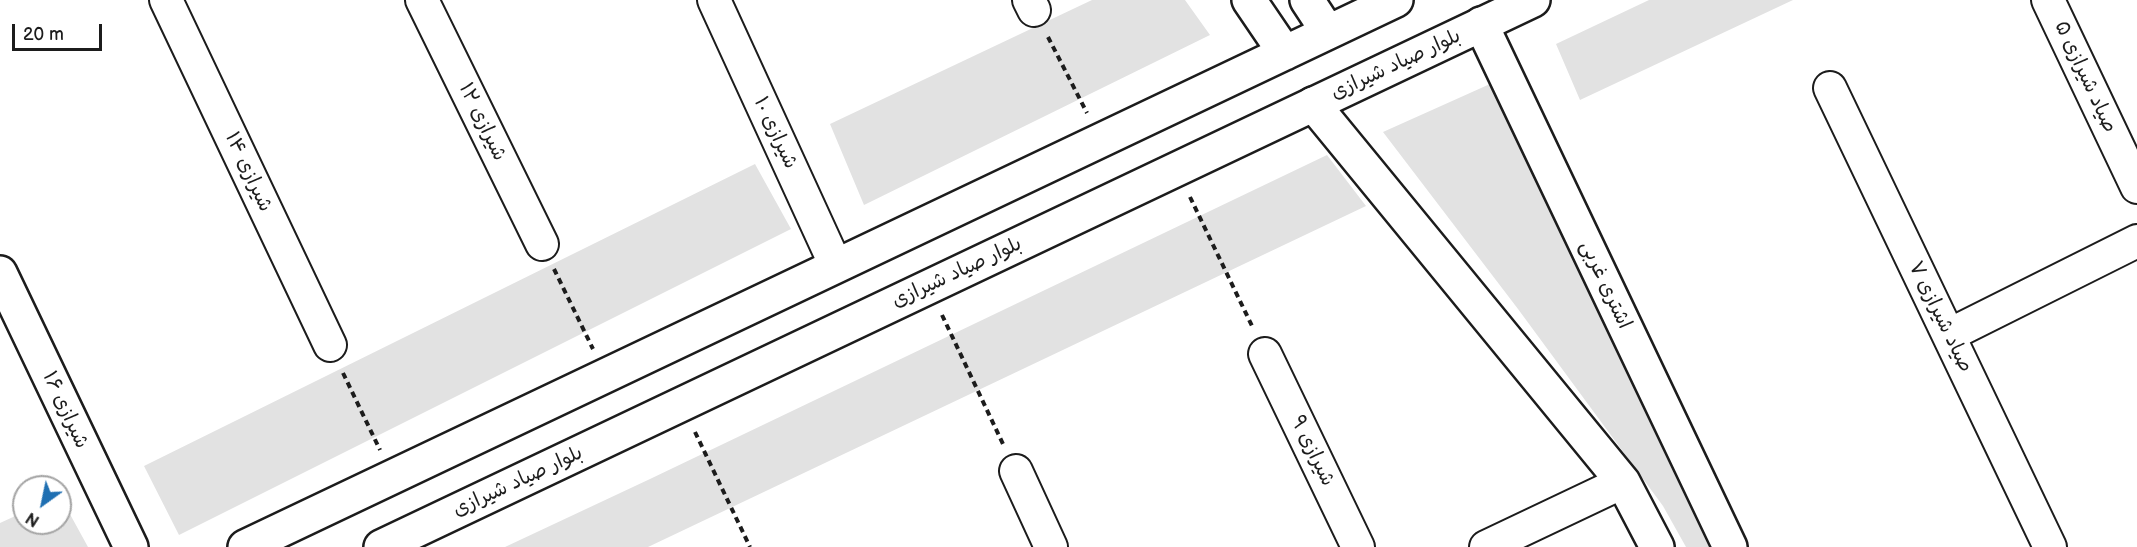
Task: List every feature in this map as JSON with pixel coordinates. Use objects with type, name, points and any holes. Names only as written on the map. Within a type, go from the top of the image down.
[{"type":"main road","points":[[1249,0],[1285,53]]},
{"type":"main road","points":[[1307,0],[1328,32]]},
{"type":"main road","points":[[245,547],[1396,0]]},
{"type":"main road","name":"بلوار صیاد شیرازی","points":[[381,547],[1533,0]]},
{"type":"main road","name":"اشتری غربی","points":[[1481,24],[1730,547]]},
{"type":"main road","points":[[1313,104],[1623,482],[1657,547]]},
{"type":"main road","name":"شیرازی ۱۶","points":[[0,273],[131,547]]},
{"type":"street","name":"شیرازی ۱۴","points":[[166,0],[330,345]]},
{"type":"street","name":"شیرازی ۱۲","points":[[422,0],[542,244]]},
{"type":"street","name":"شیرازی ۱۰","points":[[714,0],[836,266]]},
{"type":"street","name":"صیاد شیرازی ۵","points":[[2048,0],[2137,187]]},
{"type":"street","name":"صیاد شیرازی ۷","points":[[1830,88],[2050,547]]},
{"type":"street","points":[[1949,335],[2137,241]]},
{"type":"street","name":"شیرازی ۹","points":[[1265,354],[1358,547]]},
{"type":"street","points":[[1016,471],[1051,547]]},
{"type":"street","points":[[1486,547],[1623,482]]},
{"type":"path","points":[[1031,5],[1101,140]]},
{"type":"path","points":[[1177,169],[1265,354]]},
{"type":"path","points":[[542,244],[606,376]]},
{"type":"path","points":[[929,287],[1016,471]]},
{"type":"path","points":[[330,345],[393,477]]},
{"type":"path","points":[[682,404],[750,547]]},
{"type":"shaded area","points":[[1092,0],[1185,0],[1210,35],[864,205],[830,124]]},
{"type":"shaded area","points":[[1649,0],[1793,0],[1580,100],[1556,44]]},
{"type":"shaded area","points":[[1490,84],[1709,547],[1686,547],[1663,506],[1518,309],[1383,132]]},
{"type":"shaded area","points":[[1327,155],[1366,206],[648,547],[505,547],[650,479]]},
{"type":"shaded area","points":[[755,164],[791,229],[179,535],[144,466]]},
{"type":"shaded area","points":[[12,518],[12,535],[72,535],[72,518],[88,547],[0,547],[0,523]]}]
